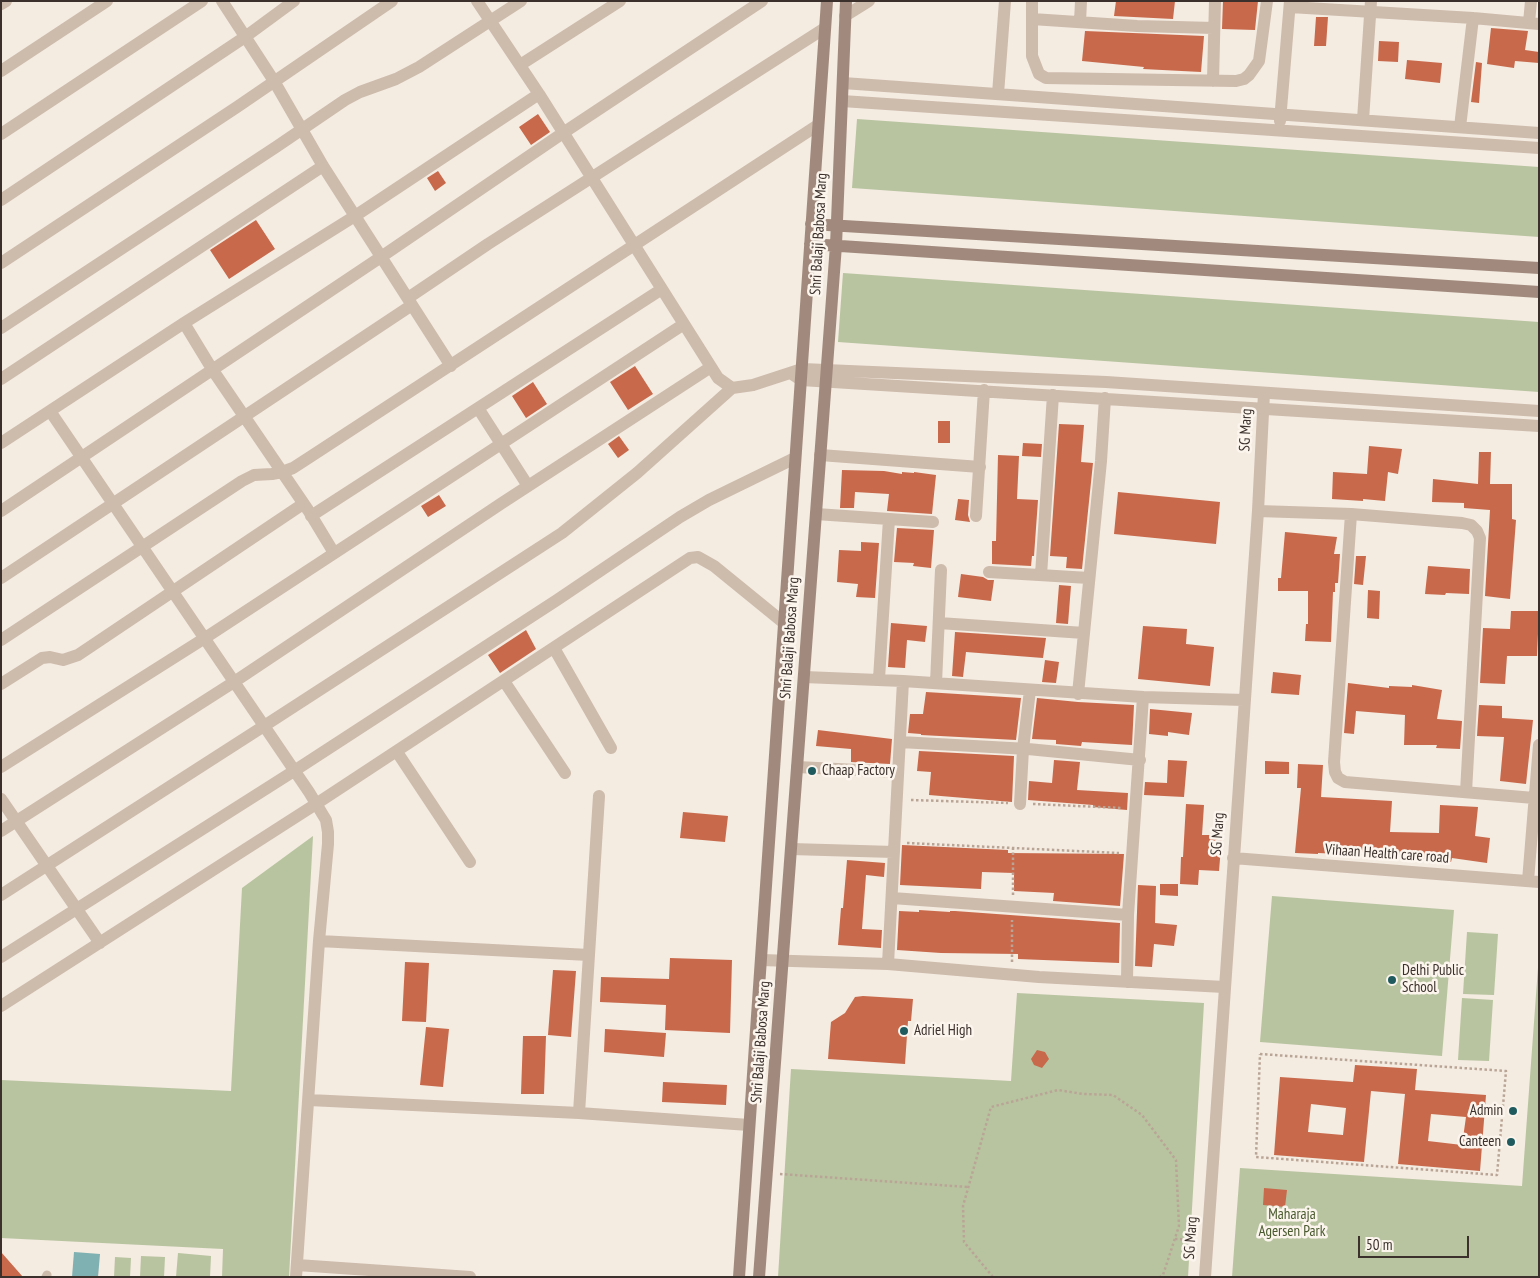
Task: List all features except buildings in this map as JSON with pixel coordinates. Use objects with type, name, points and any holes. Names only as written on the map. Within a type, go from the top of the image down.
[{"type":"street","points":[[1,4],[6,1]]},
{"type":"street","points":[[1,71],[107,1]]},
{"type":"street","points":[[1,134],[202,1]]},
{"type":"street","points":[[222,1],[274,81],[323,166],[450,366]]},
{"type":"street","points":[[1,200],[245,37],[294,1]]},
{"type":"street","points":[[1,263],[392,1]]},
{"type":"street","points":[[476,1],[539,94],[718,378],[732,388],[744,388],[798,374],[1053,395],[1539,426]]},
{"type":"street","points":[[1,328],[346,100],[360,92],[396,79],[419,67],[521,1]]},
{"type":"street","points":[[520,65],[620,1]]},
{"type":"street","points":[[1,511],[762,1]]},
{"type":"street","name":"Shri Balaji Babosa Marg","points":[[739,1277],[795,458],[798,374],[810,244],[827,1]]},
{"type":"street","name":"Shri Balaji Babosa Marg","points":[[759,1277],[836,245],[846,1]]},
{"type":"street","points":[[845,16],[869,1]]},
{"type":"street","points":[[998,94],[1005,1]]},
{"type":"street","points":[[1032,1],[1032,56],[1039,74],[1046,78],[1213,81],[1244,79],[1254,69],[1259,61],[1267,1]]},
{"type":"street","points":[[1080,22],[1081,1]]},
{"type":"street","points":[[1213,81],[1216,1]]},
{"type":"street","points":[[1279,130],[1290,4],[1370,6],[1534,24],[1530,1]]},
{"type":"street","points":[[1363,120],[1370,6]]},
{"type":"street","points":[[1460,127],[1473,18]]},
{"type":"street","points":[[1032,19],[1214,28]]},
{"type":"street","points":[[1,578],[244,417],[592,178],[825,28]]},
{"type":"street","points":[[842,83],[1539,133]]},
{"type":"street","points":[[1,444],[184,323],[355,216],[539,94]]},
{"type":"street","points":[[842,101],[1539,148]]},
{"type":"street","points":[[1,640],[242,482],[254,475],[282,472],[294,468],[818,125]]},
{"type":"street","points":[[1,379],[323,166]]},
{"type":"street","points":[[811,224],[1539,268]]},
{"type":"street","points":[[810,244],[1539,292]]},
{"type":"street","points":[[311,516],[662,289]]},
{"type":"street","points":[[184,323],[212,369],[334,553]]},
{"type":"street","points":[[1,766],[205,638],[684,324]]},
{"type":"street","points":[[1,831],[234,682],[528,486],[712,367]]},
{"type":"street","points":[[826,376],[1106,382],[1539,411]]},
{"type":"street","points":[[1,895],[562,533],[637,473],[732,388]]},
{"type":"street","points":[[976,516],[984,390]]},
{"type":"street","name":"SG Marg","points":[[1205,1277],[1258,511],[1264,393]]},
{"type":"street","points":[[1041,575],[1053,395]]},
{"type":"street","points":[[1078,694],[1101,461],[1104,398]]},
{"type":"street","points":[[478,408],[528,486]]},
{"type":"street","points":[[50,411],[144,547],[326,820],[328,832],[318,941],[297,1271],[470,1277]]},
{"type":"street","points":[[820,455],[980,466]]},
{"type":"street","points":[[1,957],[294,772],[549,606],[680,517],[709,500],[795,458]]},
{"type":"street","points":[[1,684],[42,658],[50,657],[63,660],[78,655],[303,504]]},
{"type":"street","points":[[1258,511],[1351,514],[1462,523],[1471,525],[1477,531],[1480,538],[1466,792]]},
{"type":"street","points":[[816,514],[934,522]]},
{"type":"street","points":[[1351,514],[1334,762],[1338,778],[1345,782],[1534,798]]},
{"type":"street","points":[[879,679],[889,519]]},
{"type":"street","points":[[1,1006],[397,752],[690,558],[698,557],[714,566],[784,623]]},
{"type":"street","points":[[936,683],[941,570]]},
{"type":"street","points":[[988,572],[1089,578]]},
{"type":"street","points":[[939,623],[1084,633]]},
{"type":"street","points":[[554,648],[611,748]]},
{"type":"street","points":[[804,677],[879,679],[1143,698],[1244,700]]},
{"type":"street","points":[[504,680],[565,773]]},
{"type":"street","points":[[888,964],[902,681]]},
{"type":"street","points":[[1020,804],[1023,749],[1030,690]]},
{"type":"street","points":[[1127,982],[1128,915],[1143,698]]},
{"type":"street","points":[[900,742],[1023,749],[1140,760]]},
{"type":"street","points":[[1533,881],[1534,798],[1539,745]]},
{"type":"street","points":[[397,752],[470,862]]},
{"type":"street","points":[[797,767],[897,772]]},
{"type":"street","points":[[579,1113],[599,796]]},
{"type":"street","points":[[1,799],[100,943]]},
{"type":"street","points":[[791,849],[894,847]]},
{"type":"street","name":"Vihaan Health care road","points":[[1233,858],[1533,881]]},
{"type":"street","points":[[892,898],[1128,915]]},
{"type":"street","points":[[318,941],[589,955]]},
{"type":"street","points":[[761,960],[888,964],[1038,977],[1224,987]]},
{"type":"street","points":[[309,1100],[579,1113],[749,1125]]},
{"type":"path","points":[[894,847],[1133,854]]},
{"type":"path","points":[[1260,1054],[1506,1071],[1497,1175],[1256,1157],[1260,1054]]},
{"type":"path","points":[[993,1277],[964,1242],[963,1206],[991,1107],[1058,1090],[1083,1094],[1113,1095],[1142,1115],[1176,1160],[1179,1226],[1163,1274],[1160,1277]]},
{"type":"path","points":[[768,1173],[968,1187]]},
{"type":"path","points":[[1175,1239],[1207,1241]]},
{"type":"green space","points":[[857,119],[1539,167],[1539,237],[852,188]]},
{"type":"green space","points":[[843,273],[1539,322],[1539,392],[838,342]]},
{"type":"green space","points":[[313,836],[289,1277],[222,1277],[223,1249],[1,1238],[1,1080],[231,1091],[242,888]]},
{"type":"green space","points":[[1272,896],[1454,910],[1442,1056],[1260,1042]]},
{"type":"green space","points":[[1467,932],[1498,934],[1494,995],[1463,994]]},
{"type":"green space","name":"Maharaja Agersen Park","points":[[1539,954],[1539,1277],[1232,1277],[1240,1168],[1522,1186]]},
{"type":"green space","points":[[1017,993],[1204,1003],[1188,1277],[778,1277],[791,1069],[1011,1081]]},
{"type":"green space","points":[[1462,998],[1493,1000],[1489,1061],[1458,1060]]},
{"type":"green space","points":[[178,1253],[211,1256],[210,1277],[176,1277]]},
{"type":"green space","points":[[141,1256],[165,1257],[164,1277],[140,1277]]},
{"type":"green space","points":[[115,1257],[131,1258],[130,1277],[114,1277]]},
{"type":"water","points":[[74,1252],[100,1254],[98,1277],[72,1277]]},
{"type":"place","name":"Chaap Factory","points":[[812,771]]},
{"type":"place","name":"Delhi Public School","points":[[1392,980]]},
{"type":"place","name":"Adriel High","points":[[904,1031]]},
{"type":"place","name":"Admin","points":[[1513,1111]]},
{"type":"place","name":"Canteen","points":[[1511,1142]]}]
